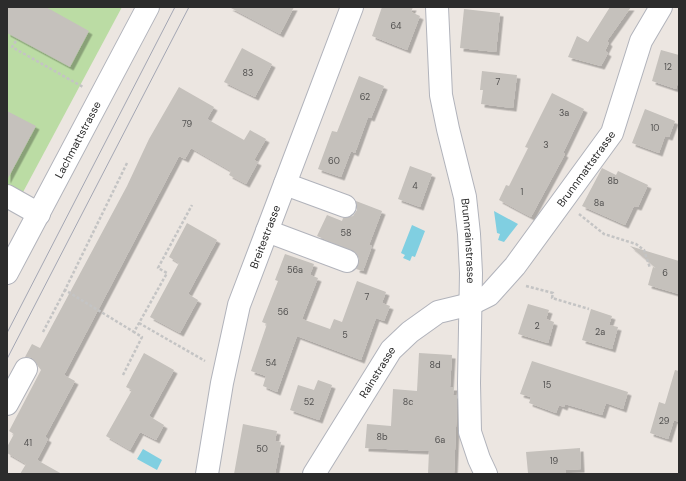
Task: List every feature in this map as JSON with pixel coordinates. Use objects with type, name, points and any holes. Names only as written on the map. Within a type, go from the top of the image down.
[{"type":"street","name":"Lachmattstrasse","points":[[7,273],[148,7]]},
{"type":"street","name":"Breitestrasse","points":[[207,474],[222,383],[239,305],[352,7]]},
{"type":"street","name":"Brunnrainstrasse","points":[[437,7],[441,95],[465,197],[469,234],[471,304],[468,383],[470,432],[486,474]]},
{"type":"street","name":"Brunnmattstrasse","points":[[471,304],[489,295],[504,279],[612,133],[640,41],[661,7]]},
{"type":"street","points":[[285,184],[345,206]]},
{"type":"street","points":[[7,196],[39,214]]},
{"type":"street","points":[[267,231],[347,261]]},
{"type":"street","name":"Rainstrasse","points":[[314,474],[365,390],[392,350],[410,332],[438,312],[471,304]]},
{"type":"street","points":[[7,404],[26,369]]},
{"type":"path","points":[[16,41],[12,48],[101,97]]},
{"type":"path","points":[[43,332],[127,163]]},
{"type":"path","points":[[562,202],[604,234],[636,244],[644,250],[650,268]]},
{"type":"path","points":[[134,332],[167,273],[158,268],[192,205]]},
{"type":"path","points":[[525,289],[526,285],[553,293],[552,298],[589,309]]},
{"type":"path","points":[[65,290],[142,337],[124,375]]},
{"type":"path","points":[[139,323],[209,364]]},
{"type":"green space","points":[[7,7],[122,7],[22,194],[7,185]]},
{"type":"water","points":[[494,211],[518,224],[504,242],[498,240],[500,234],[497,233]]},
{"type":"water","points":[[412,225],[425,231],[415,257],[412,256],[410,261],[403,258],[405,255],[401,253]]},
{"type":"water","points":[[143,449],[162,460],[157,470],[137,459]]},
{"type":"building","points":[[7,7],[46,7],[89,31],[70,67],[7,33]]},
{"type":"building","points":[[229,7],[294,7],[280,34]]},
{"type":"building","points":[[382,7],[413,7],[411,12],[420,16],[407,50],[372,36]]},
{"type":"building","points":[[610,7],[631,7],[607,41],[609,43],[605,51],[608,53],[601,66],[568,57],[577,36],[588,42]]},
{"type":"building","points":[[464,9],[500,13],[496,52],[460,48]]},
{"type":"building","points":[[242,48],[272,64],[255,97],[224,82]]},
{"type":"building","points":[[661,50],[679,55],[679,79],[676,89],[652,81]]},
{"type":"building","points":[[482,71],[517,75],[513,108],[481,104],[483,90],[480,90]]},
{"type":"building","points":[[359,76],[384,86],[371,118],[368,117],[355,153],[351,151],[341,177],[318,169],[332,131],[337,132]]},
{"type":"building","points":[[179,87],[214,107],[207,119],[244,140],[250,130],[266,139],[254,160],[258,162],[246,184],[229,175],[231,171],[191,148],[185,159],[179,156],[64,375],[75,381],[45,437],[48,439],[37,460],[62,474],[20,474],[26,464],[7,453],[7,447],[14,434],[9,431],[41,370],[32,358],[25,357],[32,344],[40,348],[127,186],[149,139]]},
{"type":"building","points":[[552,93],[584,109],[563,153],[565,154],[531,217],[499,200],[506,185],[509,186],[528,148],[525,147]]},
{"type":"building","points":[[645,109],[675,121],[669,137],[665,136],[659,153],[632,143]]},
{"type":"building","points":[[7,111],[36,126],[7,180]]},
{"type":"building","points":[[410,166],[432,174],[420,207],[398,199]]},
{"type":"building","points":[[602,168],[616,175],[618,171],[648,185],[638,207],[634,206],[625,225],[582,206]]},
{"type":"building","points":[[356,201],[382,211],[369,245],[372,246],[363,271],[356,269],[359,259],[356,253],[317,236],[327,215],[342,221],[343,218],[353,216],[357,210]]},
{"type":"building","points":[[187,223],[217,240],[188,294],[198,300],[180,333],[150,317],[179,263],[169,257]]},
{"type":"building","points":[[630,246],[679,261],[679,294],[648,285],[653,267],[656,268]]},
{"type":"building","points":[[285,254],[314,264],[310,275],[318,278],[302,319],[330,329],[334,319],[342,322],[357,281],[386,292],[382,303],[390,306],[384,321],[376,318],[361,360],[297,336],[277,392],[263,386],[266,376],[251,371],[267,324],[262,322],[278,281],[275,280]]},
{"type":"building","points":[[528,304],[549,310],[546,319],[554,322],[548,343],[518,334]]},
{"type":"building","points":[[591,309],[612,316],[609,325],[618,327],[612,349],[582,340]]},
{"type":"building","points":[[144,353],[174,370],[149,416],[164,425],[156,440],[140,432],[130,450],[106,436],[132,390],[126,387]]},
{"type":"building","points":[[419,353],[452,355],[450,387],[454,387],[453,395],[457,395],[454,474],[428,474],[429,451],[365,448],[367,424],[391,426],[393,389],[417,391]]},
{"type":"building","points":[[532,361],[628,392],[623,409],[606,403],[602,415],[565,404],[564,407],[559,405],[556,413],[529,403],[531,397],[520,394]]},
{"type":"building","points":[[675,370],[679,371],[679,422],[674,420],[668,439],[650,433],[659,402],[665,404]]},
{"type":"building","points":[[318,380],[332,385],[319,420],[290,410],[298,385],[314,390]]},
{"type":"building","points":[[243,424],[277,431],[275,441],[281,442],[275,474],[234,474]]},
{"type":"building","points":[[580,448],[581,469],[565,470],[566,474],[528,473],[526,452]]},
{"type":"tram line","points":[[7,333],[175,7]]},
{"type":"tram line","points":[[7,359],[189,7]]}]
